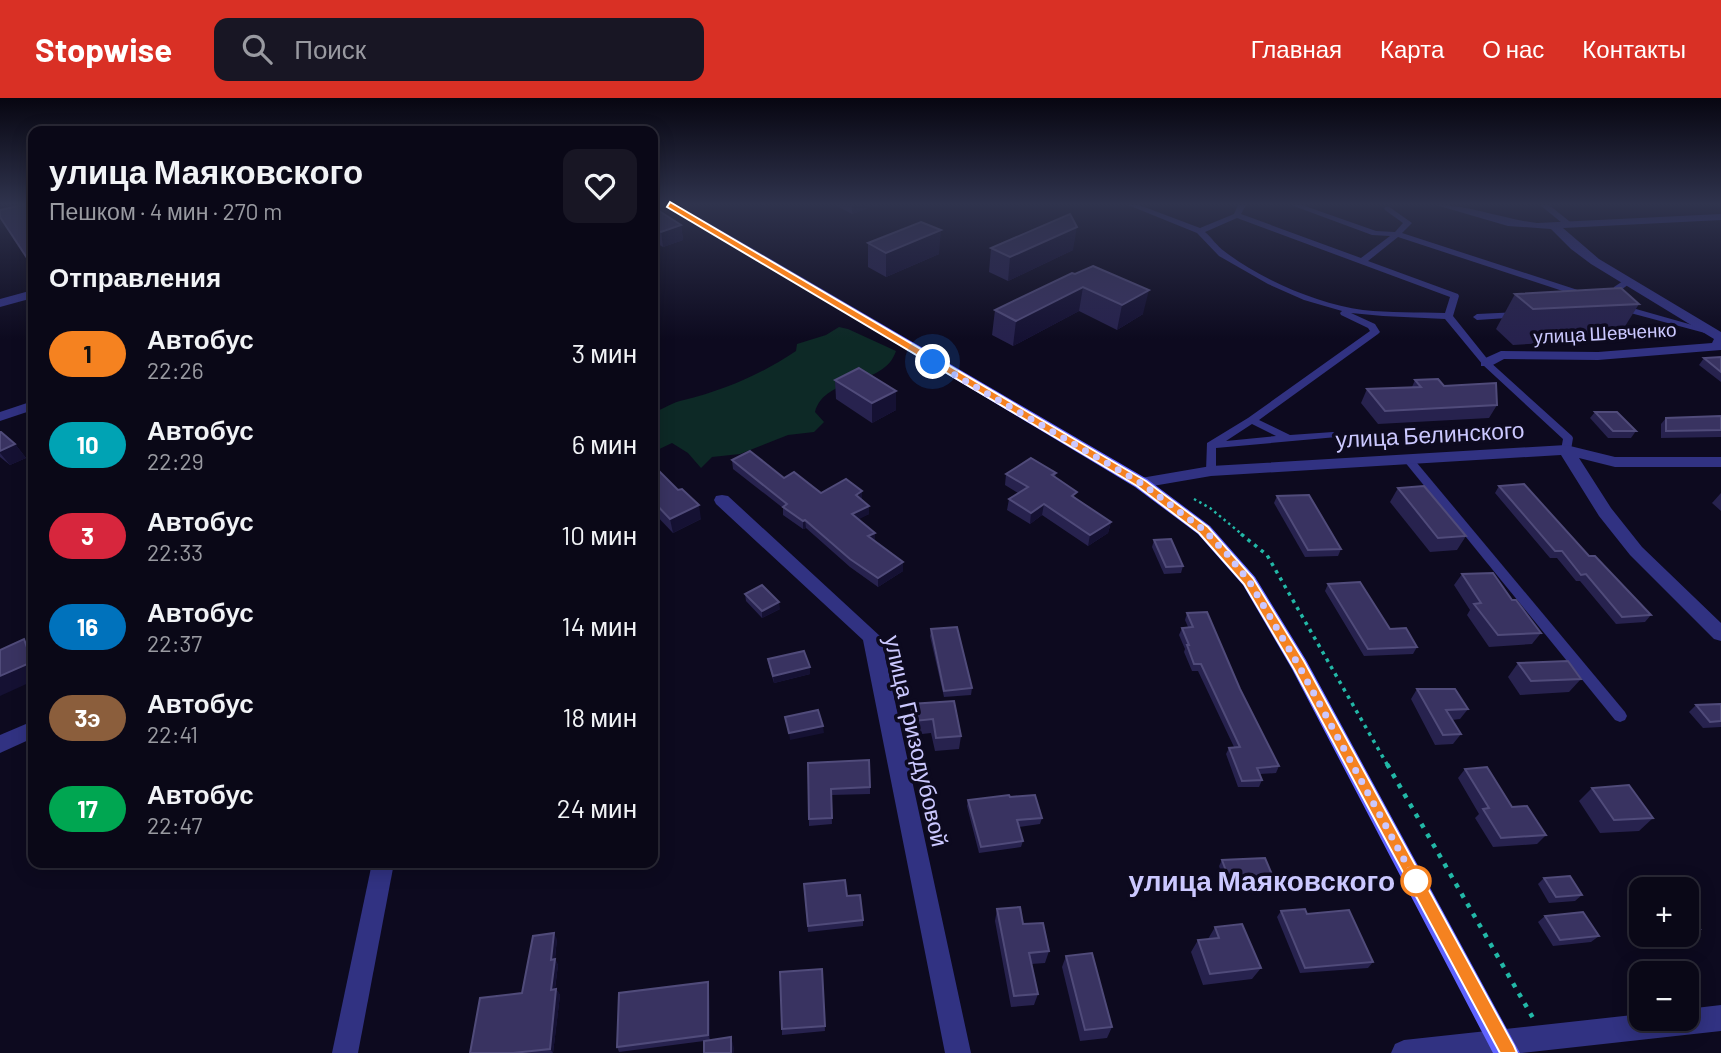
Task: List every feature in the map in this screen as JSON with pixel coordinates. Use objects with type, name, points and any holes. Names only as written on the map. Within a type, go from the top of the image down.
[{"type":"main road","points":[[747,250],[1151,482],[1204,530],[1249,581],[1312,689],[1503,1047]]},
{"type":"street","points":[[1576,250],[1721,337]]},
{"type":"street","points":[[0,303],[28,295]]},
{"type":"street","name":"улица Шевченко","points":[[1486,363],[1501,355],[1598,356],[1717,346],[1721,337]]},
{"type":"street","points":[[0,417],[28,407]]},
{"type":"street","name":"улица Белинского","points":[[1151,482],[1211,471],[1566,450],[1615,462],[1721,462]]},
{"type":"street","points":[[1566,450],[1605,512],[1636,551],[1721,634]]},
{"type":"street","name":"улица Гризодубовой","points":[[722,500],[872,637],[958,1053]]},
{"type":"street","points":[[0,744],[28,731]]},
{"type":"street","points":[[345,1053],[382,868]]},
{"type":"street","points":[[1404,1053],[1503,1047],[1543,1036],[1721,1018]]},
{"type":"lane","points":[[1210,445],[1252,421],[1376,332],[1372,326],[1326,304],[1266,281],[1218,250]]},
{"type":"lane","points":[[1329,250],[1455,296],[1448,316]]},
{"type":"lane","points":[[1362,262],[1378,250]]},
{"type":"lane","points":[[1445,250],[1626,309],[1695,326],[1721,337]]},
{"type":"lane","points":[[1626,309],[1615,299],[1617,289],[1629,281]]},
{"type":"lane","points":[[1326,304],[1360,312],[1448,316],[1486,363],[1568,438],[1566,450]]},
{"type":"lane","points":[[1612,309],[1626,309]]},
{"type":"lane","points":[[1477,317],[1531,314]]},
{"type":"lane","points":[[1252,421],[1288,438]]},
{"type":"lane","points":[[1210,445],[1334,435]]},
{"type":"lane","points":[[1210,445],[1211,471]]},
{"type":"lane","points":[[1409,459],[1620,716]]},
{"type":"path","points":[[1151,482],[1210,508],[1267,555],[1543,1036]]},
{"type":"green space","points":[[839,327],[848,329],[896,351],[890,363],[880,371],[842,386],[821,400],[815,412],[824,422],[814,432],[788,435],[740,454],[712,457],[701,468],[688,453],[672,443],[658,450],[658,411],[676,402],[742,381],[796,351],[797,344],[826,335]]},
{"type":"building","points":[[21,250],[28,250],[28,259]]},
{"type":"building","points":[[994,250],[1027,250],[1010,257]]},
{"type":"building","points":[[1093,266],[1149,290],[1122,305],[1083,287],[1016,321],[995,310],[1072,273]]},
{"type":"building","points":[[1621,288],[1639,304],[1533,309],[1515,294]]},
{"type":"building","points":[[1721,357],[1721,372],[1704,358]]},
{"type":"building","points":[[859,368],[896,391],[872,403],[835,380]]},
{"type":"building","points":[[1438,379],[1444,386],[1496,383],[1497,405],[1385,411],[1367,389],[1421,387],[1415,380]]},
{"type":"building","points":[[1595,412],[1617,412],[1636,431],[1613,431]]},
{"type":"building","points":[[1721,416],[1721,430],[1666,431],[1666,418]]},
{"type":"building","points":[[1,432],[15,444],[0,451]]},
{"type":"building","points":[[750,451],[784,478],[794,472],[821,493],[846,479],[862,491],[856,495],[869,506],[852,514],[875,533],[868,536],[903,562],[878,578],[850,559],[805,520],[783,507],[787,504],[732,460]]},
{"type":"building","points":[[1031,458],[1056,473],[1052,475],[1077,492],[1072,496],[1111,522],[1090,535],[1044,504],[1031,513],[1009,499],[1028,487],[1006,474]]},
{"type":"building","points":[[658,470],[678,490],[682,489],[699,505],[670,519],[658,506]]},
{"type":"building","points":[[1524,484],[1589,556],[1595,556],[1651,615],[1622,617],[1586,574],[1581,575],[1562,551],[1555,551],[1499,486]]},
{"type":"building","points":[[1424,486],[1466,536],[1438,538],[1398,488]]},
{"type":"building","points":[[1309,495],[1341,549],[1308,550],[1277,496]]},
{"type":"building","points":[[1171,539],[1183,566],[1166,567],[1154,540]]},
{"type":"building","points":[[1493,573],[1541,633],[1498,635],[1474,604],[1481,603],[1462,574]]},
{"type":"building","points":[[1360,582],[1390,629],[1406,628],[1417,647],[1368,649],[1328,584]]},
{"type":"building","points":[[762,585],[779,602],[762,611],[745,594]]},
{"type":"building","points":[[1207,612],[1240,689],[1279,766],[1257,768],[1262,780],[1242,781],[1229,748],[1240,747],[1201,664],[1194,664],[1187,645],[1182,628],[1193,627],[1187,613]]},
{"type":"building","points":[[957,627],[972,688],[944,691],[931,629]]},
{"type":"building","points":[[24,639],[28,650],[28,664],[0,676],[0,650]]},
{"type":"building","points":[[804,651],[810,667],[773,676],[768,659]]},
{"type":"building","points":[[1568,661],[1581,679],[1531,681],[1518,663]]},
{"type":"building","points":[[1417,689],[1455,689],[1468,709],[1446,710],[1461,734],[1443,735]]},
{"type":"building","points":[[954,701],[961,736],[936,738],[933,719],[914,721],[911,704]]},
{"type":"building","points":[[1721,704],[1721,721],[1710,722],[1696,705]]},
{"type":"building","points":[[818,710],[823,726],[789,733],[785,717]]},
{"type":"building","points":[[869,760],[870,787],[831,789],[832,818],[809,819],[808,763]]},
{"type":"building","points":[[1487,767],[1512,807],[1527,806],[1546,835],[1501,838],[1483,809],[1489,808],[1465,769]]},
{"type":"building","points":[[1629,785],[1653,818],[1614,820],[1592,788]]},
{"type":"building","points":[[1035,795],[1042,818],[1017,820],[1023,841],[981,847],[968,800]]},
{"type":"building","points":[[1265,858],[1273,877],[1229,879],[1222,860]]},
{"type":"building","points":[[1570,876],[1582,895],[1556,897],[1544,878]]},
{"type":"building","points":[[845,880],[847,896],[860,895],[863,920],[808,926],[804,884]]},
{"type":"building","points":[[1020,907],[1023,924],[1043,923],[1049,951],[1029,953],[1038,994],[1014,996],[997,909]]},
{"type":"building","points":[[1305,909],[1307,914],[1349,910],[1373,962],[1305,968],[1281,911]]},
{"type":"building","points":[[1583,912],[1599,936],[1560,940],[1545,916]]},
{"type":"building","points":[[1242,924],[1261,968],[1210,974],[1198,940],[1219,938],[1215,927]]},
{"type":"building","points":[[554,933],[551,960],[555,959],[551,990],[556,989],[550,1049],[513,1053],[470,1053],[480,998],[522,993],[533,936]]},
{"type":"building","points":[[1092,953],[1112,1027],[1085,1030],[1066,956]]},
{"type":"building","points":[[822,969],[825,1026],[782,1029],[780,972]]},
{"type":"building","points":[[708,982],[708,1035],[617,1047],[619,993]]},
{"type":"building","points":[[731,1037],[731,1053],[704,1053],[704,1041]]},
{"type":"bus line","name":"1","points":[[744,250],[1141,483],[1204,530],[1227,554],[1249,581],[1299,666],[1507,1053]]},
{"type":"place","name":"улица Маяковского","points":[[1416,881]]},
{"type":"route","points":[[933,362],[1141,483],[1204,530],[1227,554],[1249,581],[1299,666],[1420,889],[1416,881]]}]
